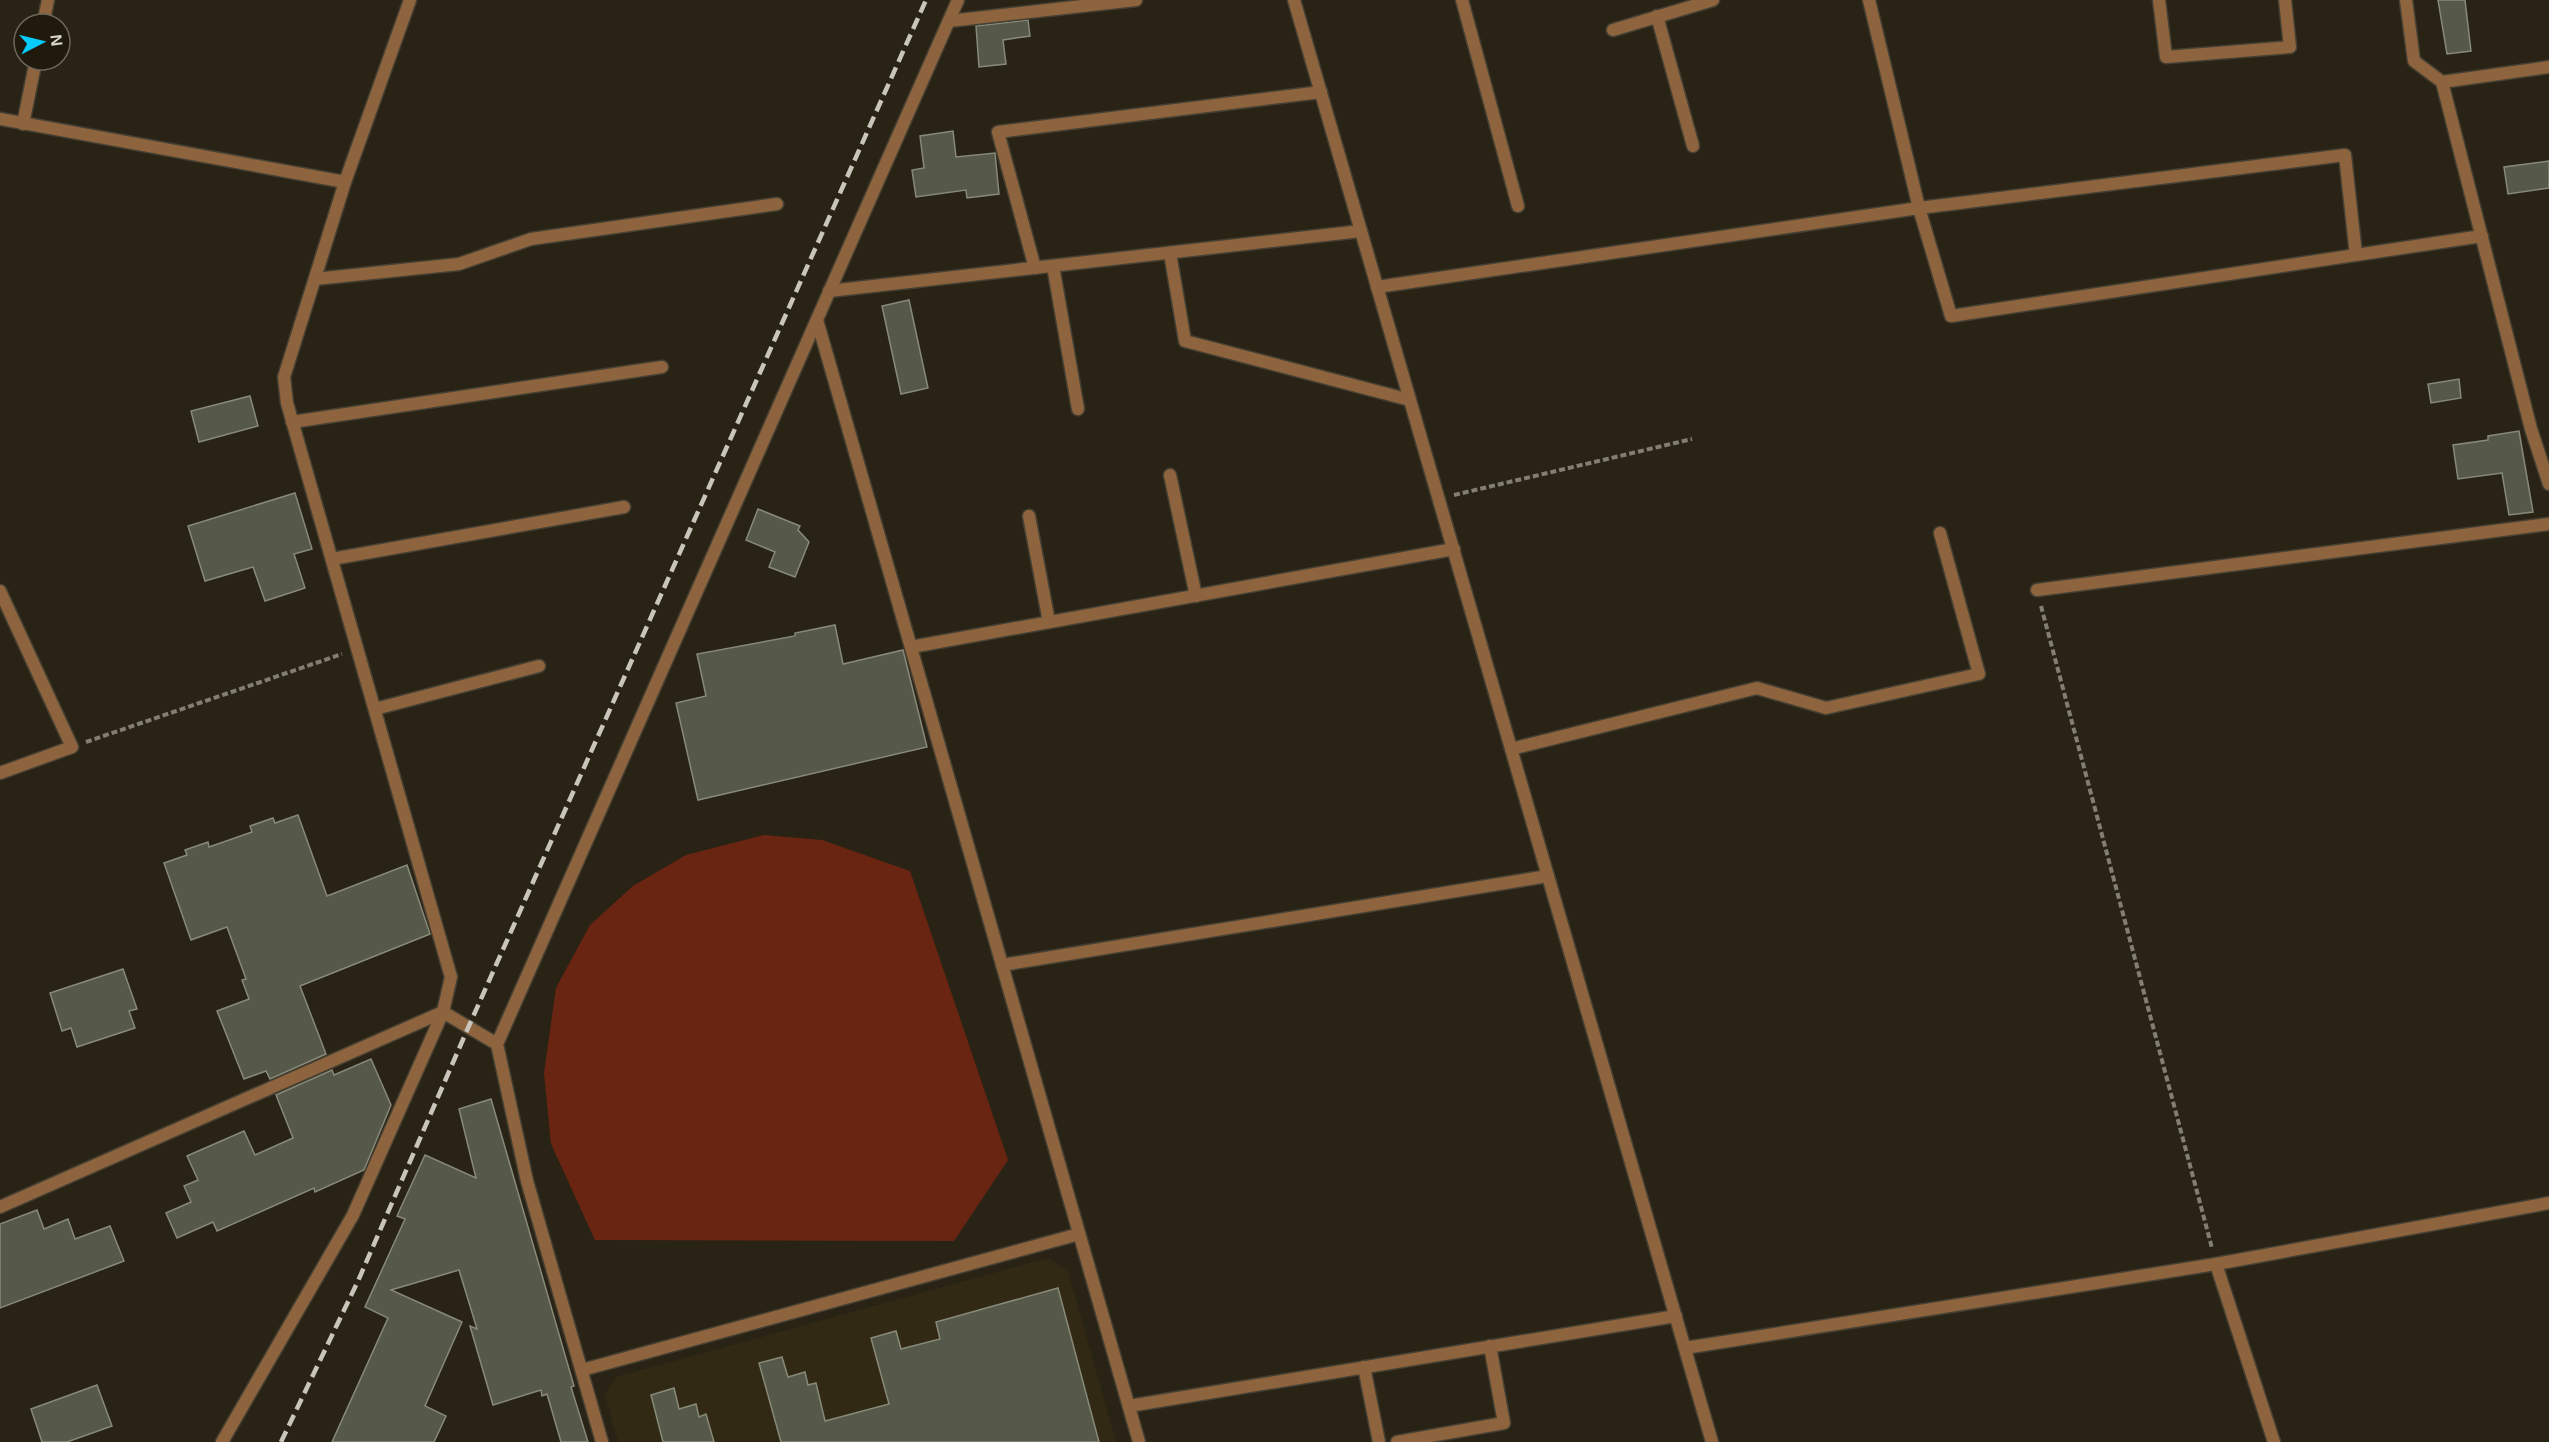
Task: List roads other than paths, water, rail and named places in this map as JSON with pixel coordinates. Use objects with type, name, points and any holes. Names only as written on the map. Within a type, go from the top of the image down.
[{"type":"street","points":[[222,1442],[353,1215],[443,1012],[451,977],[292,422],[284,377],[345,182],[410,0]]},
{"type":"street","points":[[602,1442],[527,1181],[497,1044],[958,0]]},
{"type":"street","points":[[949,21],[1136,0]]},
{"type":"street","points":[[1294,0],[1712,1442]]},
{"type":"street","points":[[1462,0],[1518,206]]},
{"type":"street","points":[[1613,30],[1713,0]]},
{"type":"street","points":[[1869,0],[1919,208],[1952,316],[2482,236]]},
{"type":"street","points":[[2159,0],[2166,57],[2290,47],[2285,0]]},
{"type":"street","points":[[2406,0],[2414,61],[2442,82],[2531,429],[2549,484]]},
{"type":"street","points":[[1657,16],[1693,146]]},
{"type":"street","points":[[2442,82],[2549,67]]},
{"type":"street","points":[[22,124],[33,72]]},
{"type":"street","points":[[1035,268],[998,132],[1321,92]]},
{"type":"street","points":[[0,119],[345,182]]},
{"type":"street","points":[[1377,288],[1919,208],[2344,155],[2356,255]]},
{"type":"street","points":[[315,279],[459,264],[531,239],[777,204]]},
{"type":"street","points":[[829,291],[1361,231]]},
{"type":"street","points":[[1170,253],[1185,341],[1410,400]]},
{"type":"street","points":[[1053,266],[1078,409]]},
{"type":"street","points":[[817,320],[1139,1442]]},
{"type":"street","points":[[292,422],[662,367]]},
{"type":"street","points":[[1170,475],[1196,596]]},
{"type":"street","points":[[332,559],[624,507]]},
{"type":"street","points":[[1029,516],[1049,622]]},
{"type":"street","points":[[2037,590],[2549,524]]},
{"type":"street","points":[[1511,749],[1757,688],[1826,708],[1979,674],[1940,532]]},
{"type":"street","points":[[911,647],[1454,549]]},
{"type":"street","points":[[0,591],[72,747],[0,773]]},
{"type":"street","points":[[375,709],[539,666]]},
{"type":"street","points":[[1002,965],[1548,876]]},
{"type":"street","points":[[443,1012],[497,1044]]},
{"type":"street","points":[[0,1207],[443,1012]]},
{"type":"street","points":[[1685,1348],[2216,1264],[2549,1203]]},
{"type":"street","points":[[582,1370],[1079,1234]]},
{"type":"street","points":[[2216,1264],[2274,1442]]},
{"type":"street","points":[[1129,1406],[1676,1316]]},
{"type":"street","points":[[1397,1442],[1504,1423],[1490,1346]]},
{"type":"street","points":[[1364,1367],[1379,1442]]},
{"type":"railway","points":[[281,1442],[358,1281],[468,1028],[926,0]]}]
